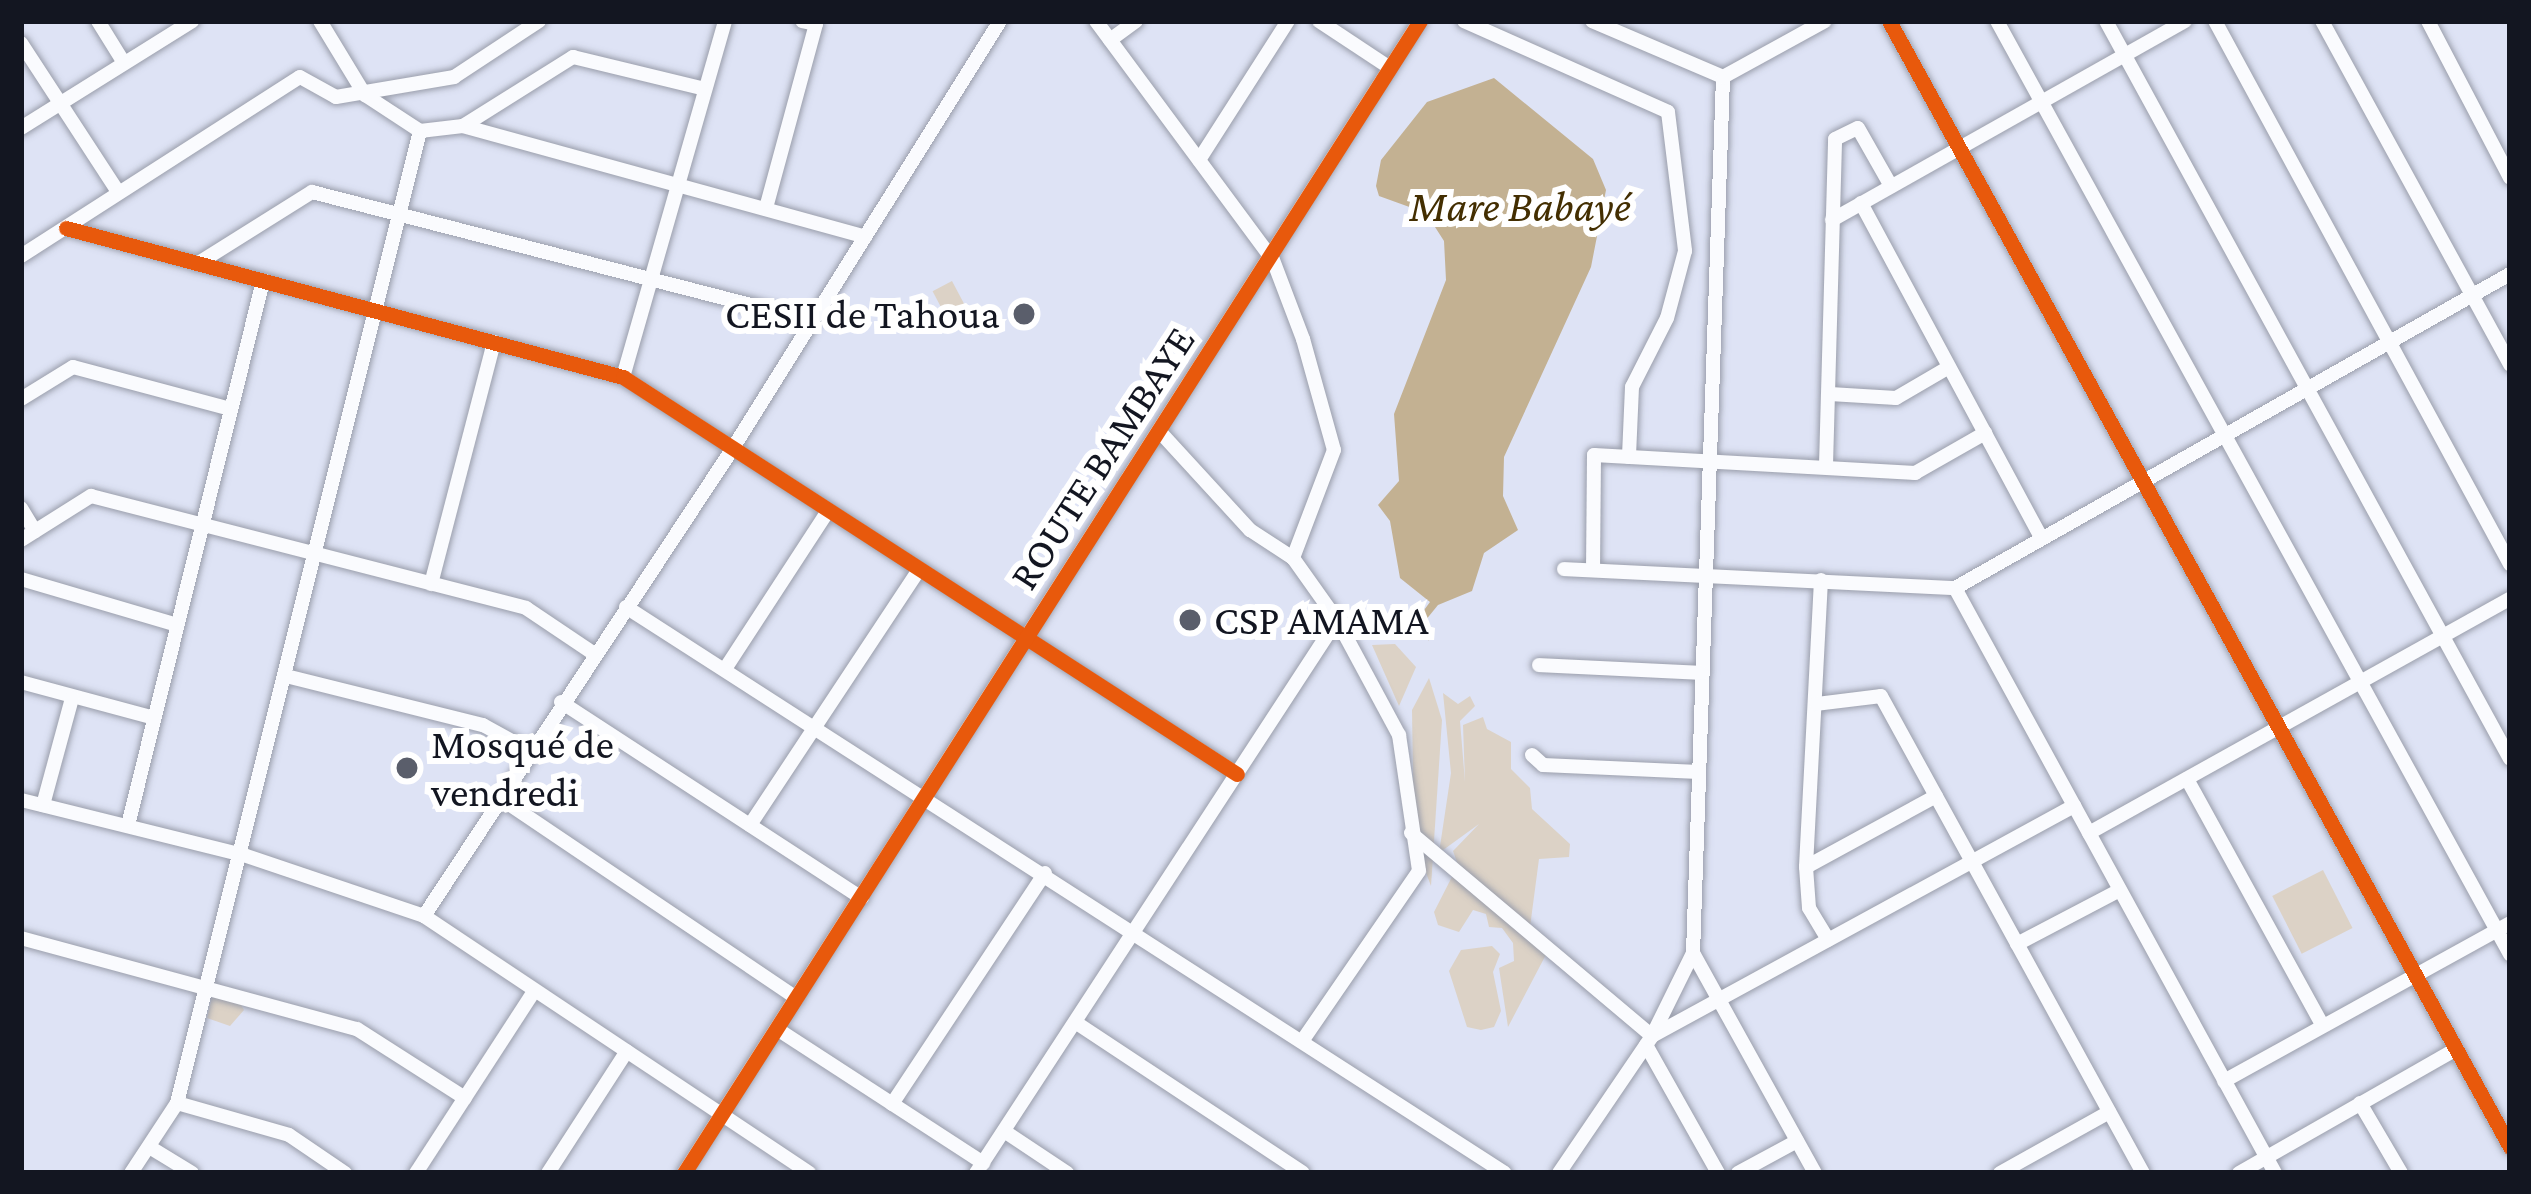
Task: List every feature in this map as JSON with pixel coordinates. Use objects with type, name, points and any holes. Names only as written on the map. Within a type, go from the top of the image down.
[{"type":"street","points":[[98,21],[124,63]]},
{"type":"street","points":[[21,128],[192,21]]},
{"type":"street","points":[[320,21],[365,95],[420,131],[463,126],[865,237]]},
{"type":"street","points":[[21,256],[300,76],[336,97],[454,77],[539,21]]},
{"type":"street","points":[[623,376],[725,21]]},
{"type":"street","points":[[766,208],[816,24],[802,21]]},
{"type":"street","points":[[424,916],[593,653],[733,448],[1000,21]]},
{"type":"street","points":[[1096,21],[1273,260],[1334,450],[1293,558]]},
{"type":"street","points":[[1110,40],[1136,21]]},
{"type":"street","points":[[1199,160],[1288,21]]},
{"type":"street","points":[[1319,21],[1390,68]]},
{"type":"street","name":"ROUTE BAMBAYE","points":[[684,1173],[1273,260],[1420,21]]},
{"type":"street","points":[[1464,21],[1668,112],[1685,251],[1667,318],[1632,387],[1629,457]]},
{"type":"street","points":[[1592,21],[1723,76]]},
{"type":"street","points":[[1723,76],[1826,21]]},
{"type":"street","points":[[1889,21],[2510,1147]]},
{"type":"street","points":[[1997,21],[2360,683],[2503,927],[2510,955]]},
{"type":"street","points":[[2106,21],[2510,759]]},
{"type":"street","points":[[1832,220],[2185,21]]},
{"type":"street","points":[[2215,21],[2510,564]]},
{"type":"street","points":[[2321,21],[2510,365]]},
{"type":"street","points":[[2428,21],[2510,178]]},
{"type":"street","points":[[21,43],[118,192]]},
{"type":"street","points":[[463,126],[573,57],[705,89]]},
{"type":"street","points":[[1559,1173],[1649,1041],[1693,953],[1714,459],[1723,76]]},
{"type":"street","points":[[1826,465],[1835,139],[1858,128],[1892,186]]},
{"type":"street","points":[[131,1173],[177,1102],[244,855],[420,131]]},
{"type":"street","points":[[197,264],[312,192],[813,321]]},
{"type":"street","points":[[1861,203],[2041,535]]},
{"type":"street","points":[[66,228],[623,376],[1237,774]]},
{"type":"street","points":[[1564,569],[1955,588],[2041,535],[2510,274]]},
{"type":"street","points":[[128,824],[263,281]]},
{"type":"street","points":[[430,584],[494,341]]},
{"type":"street","points":[[21,399],[73,367],[231,409]]},
{"type":"street","points":[[1830,394],[1896,398],[1949,367]]},
{"type":"street","points":[[1161,433],[1250,530],[1293,558],[1337,620],[1399,735],[1418,871],[1302,1041]]},
{"type":"street","points":[[1593,570],[1594,455],[1916,473],[1985,433]]},
{"type":"street","points":[[21,508],[28,535],[92,496],[526,608],[593,653]]},
{"type":"street","points":[[725,669],[828,511]]},
{"type":"street","points":[[750,825],[919,570]]},
{"type":"street","points":[[21,579],[177,626]]},
{"type":"street","points":[[1821,580],[1806,867],[1809,908],[1828,940]]},
{"type":"street","points":[[1955,588],[2275,1173]]},
{"type":"street","points":[[2089,833],[2510,599]]},
{"type":"street","points":[[626,607],[927,796],[1505,1173]]},
{"type":"street","points":[[777,1029],[980,1168],[1337,620]]},
{"type":"street","points":[[1539,665],[1702,673]]},
{"type":"street","points":[[286,676],[483,725],[530,751]]},
{"type":"street","points":[[21,682],[154,718]]},
{"type":"street","points":[[1816,704],[1881,696],[2143,1173]]},
{"type":"street","points":[[43,805],[72,698]]},
{"type":"street","points":[[561,702],[862,898]]},
{"type":"street","points":[[1532,755],[1543,765],[1699,772]]},
{"type":"street","points":[[2187,779],[2322,1024]]},
{"type":"street","points":[[1806,867],[1936,796]]},
{"type":"street","points":[[500,797],[797,998]]},
{"type":"street","points":[[21,800],[244,855],[424,916],[809,1173]]},
{"type":"street","points":[[1649,1041],[2074,806]]},
{"type":"street","points":[[1412,833],[1649,1041],[1718,1173]]},
{"type":"street","points":[[892,1104],[1045,873]]},
{"type":"street","points":[[2004,958],[2120,890]]},
{"type":"street","points":[[2224,1081],[2503,927]]},
{"type":"street","points":[[21,938],[208,984],[357,1029],[464,1098]]},
{"type":"street","points":[[1693,953],[1815,1173]]},
{"type":"street","points":[[416,1173],[534,991]]},
{"type":"street","points":[[1075,1022],[1303,1173]]},
{"type":"street","points":[[2239,1173],[2455,1050]]},
{"type":"street","points":[[548,1173],[626,1051]]},
{"type":"street","points":[[177,1102],[290,1135],[346,1173]]},
{"type":"street","points":[[2360,1103],[2401,1173]]},
{"type":"street","points":[[2000,1173],[2110,1112]]},
{"type":"street","points":[[1004,1131],[1067,1173]]},
{"type":"street","points":[[1738,1173],[1797,1141]]},
{"type":"street","points":[[151,1148],[192,1173]]},
{"type":"shaded area","points":[[952,281],[971,317],[952,328],[933,291]]},
{"type":"shaded area","points":[[1395,644],[1416,667],[1399,706],[1372,645]]},
{"type":"shaded area","points":[[1429,678],[1442,720],[1431,886],[1414,841],[1412,710]]},
{"type":"shaded area","points":[[1443,693],[1458,704],[1470,696],[1475,706],[1460,721],[1465,782],[1463,725],[1483,717],[1487,729],[1511,742],[1511,769],[1530,788],[1532,809],[1570,844],[1569,857],[1539,859],[1530,927],[1550,947],[1508,1027],[1499,968],[1514,961],[1513,943],[1502,928],[1489,927],[1486,914],[1473,910],[1459,932],[1438,925],[1434,912],[1458,865],[1453,851],[1479,824],[1439,853],[1451,773]]},
{"type":"shaded area","points":[[2323,870],[2353,928],[2302,954],[2272,896]]},
{"type":"shaded area","points":[[1492,946],[1500,954],[1493,972],[1501,1011],[1494,1027],[1467,1027],[1449,971],[1461,950]]},
{"type":"shaded area","points":[[234,992],[244,1010],[230,1026],[207,1018],[213,993]]},
{"type":"water","name":"Mare Babayé","points":[[1494,78],[1593,159],[1606,190],[1591,267],[1504,457],[1503,496],[1518,530],[1484,553],[1472,591],[1438,605],[1425,621],[1429,641],[1416,621],[1430,602],[1400,578],[1390,521],[1378,505],[1399,481],[1394,414],[1446,280],[1444,241],[1426,213],[1379,196],[1376,186],[1381,160],[1427,102]]},
{"type":"cycle path","points":[[684,1173],[1420,21]]},
{"type":"cycle path","points":[[1889,21],[2510,1147]]},
{"type":"cycle path","points":[[66,228],[623,377],[1237,774]]},
{"type":"place","name":"CESII de Tahoua","points":[[1024,314]]},
{"type":"place","name":"CSP AMAMA","points":[[1190,620]]},
{"type":"place","name":"Mosqué de vendredi","points":[[407,768]]}]
